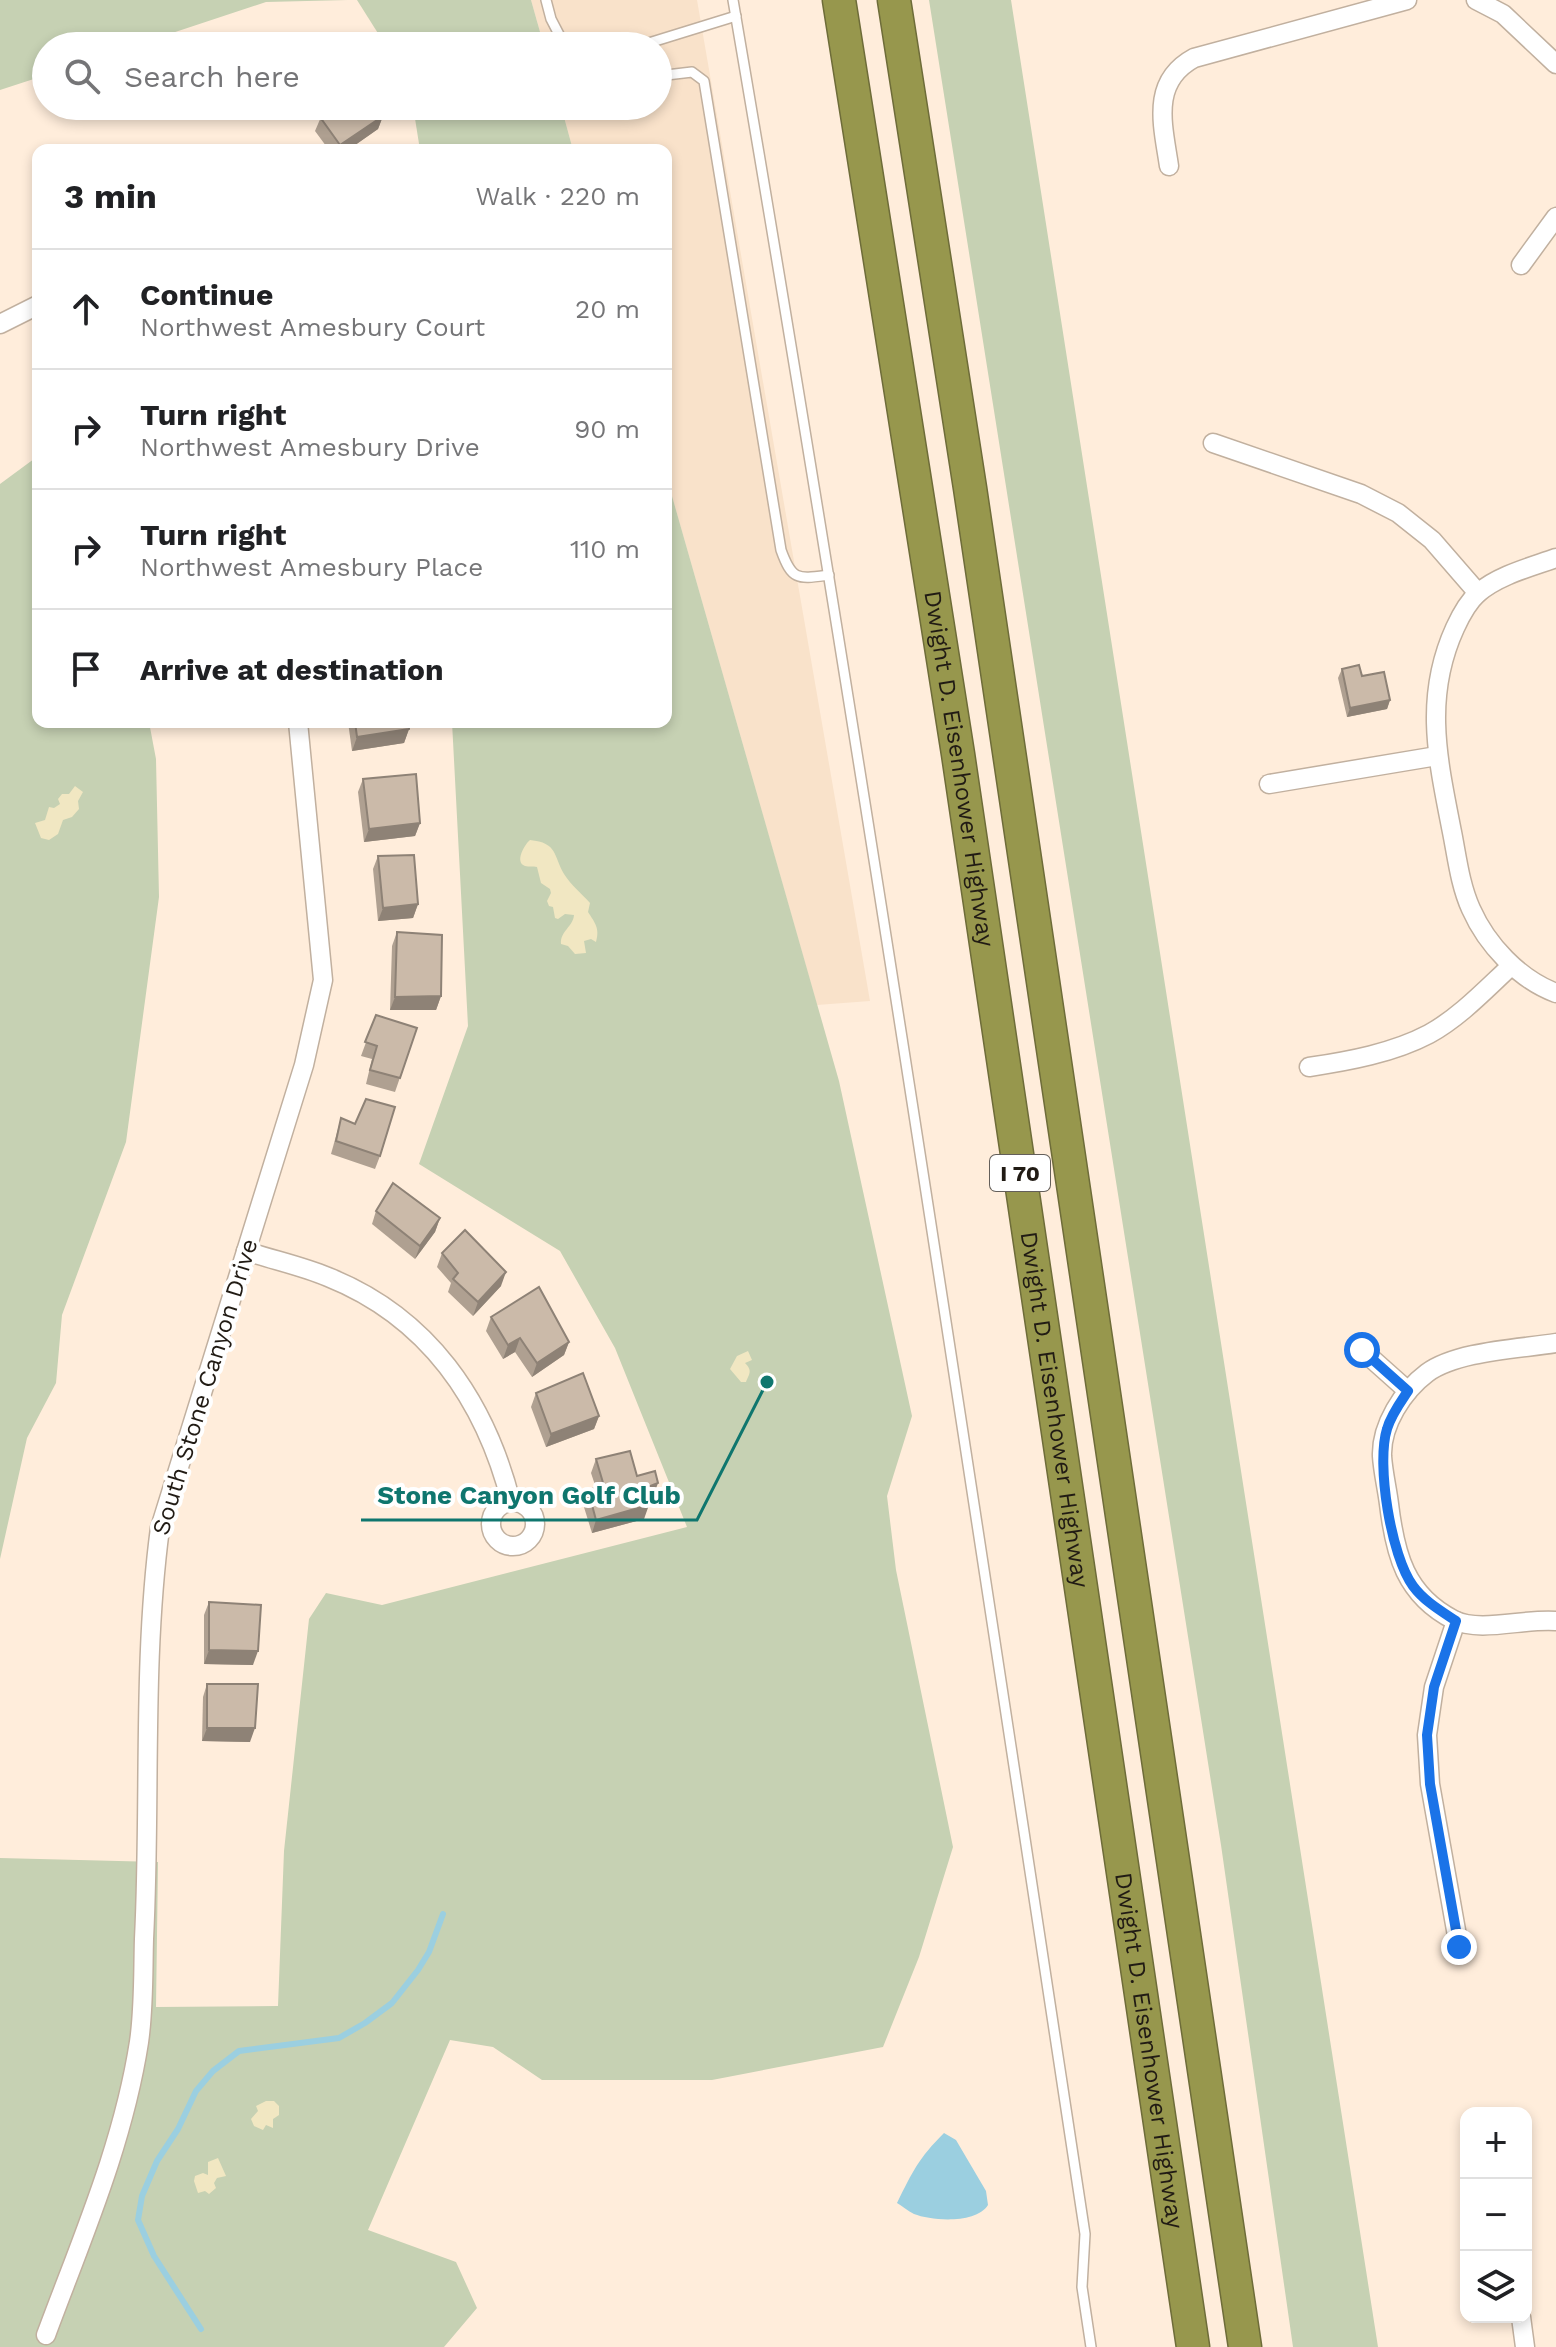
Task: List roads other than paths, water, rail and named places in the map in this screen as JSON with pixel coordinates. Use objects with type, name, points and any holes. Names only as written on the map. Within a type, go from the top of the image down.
[{"type":"highway","name":"Dwight D. Eisenhower Highway","points":[[839,0],[958,754],[1193,2347]]},
{"type":"highway","name":"Dwight D. Eisenhower Highway","points":[[894,0],[975,519],[1245,2347]]},
{"type":"street","points":[[1169,166],[1162,120],[1163,101],[1169,81],[1181,65],[1194,58],[1407,0]]},
{"type":"street","points":[[1476,0],[1503,14],[1556,64]]},
{"type":"street","points":[[1521,265],[1556,217]]},
{"type":"street","points":[[0,324],[32,308]]},
{"type":"street","points":[[1213,443],[1361,494],[1398,513],[1432,540],[1478,593]]},
{"type":"street","points":[[1556,558],[1514,572],[1478,593],[1458,621],[1444,651],[1436,685],[1437,756],[1462,880],[1471,909],[1511,966],[1556,993]]},
{"type":"street","name":"South Stone Canyon Drive","points":[[43,2341],[109,2166],[128,2105],[140,2038],[152,1587],[160,1528],[304,1065],[323,980],[299,728]]},
{"type":"street","points":[[1269,784],[1437,756]]},
{"type":"street","points":[[1309,1067],[1353,1060],[1429,1034],[1457,1014],[1511,966]]},
{"type":"street","points":[[246,1251],[329,1277],[391,1309],[427,1340],[466,1392],[488,1434],[505,1476],[511,1502]]},
{"type":"street","points":[[1556,1343],[1456,1359],[1428,1372],[1408,1391],[1387,1428],[1382,1453],[1394,1544],[1401,1565],[1414,1587],[1456,1621],[1485,1625],[1556,1621]]},
{"type":"street","points":[[1362,1350],[1408,1391]]},
{"type":"street","points":[[1456,1621],[1434,1687],[1427,1735],[1430,1784],[1459,1947]]},
{"type":"street","points":[[1522,2323],[1525,2347]]},
{"type":"lane","points":[[546,0],[558,32]]},
{"type":"lane","points":[[733,0],[829,575],[1083,2219],[1082,2287],[1091,2347]]},
{"type":"lane","points":[[672,36],[736,16]]},
{"type":"lane","points":[[672,74],[692,72],[704,81],[781,550],[793,575],[806,578],[829,575]]},
{"type":"water","points":[[944,2133],[956,2140],[986,2191],[988,2205],[982,2211],[964,2218],[931,2218],[914,2214],[897,2203],[917,2166]]},
{"type":"waterway","points":[[201,2329],[154,2256],[138,2220],[142,2196],[157,2161],[178,2129],[196,2091],[213,2071],[239,2051],[339,2038],[365,2023],[392,2003],[418,1970],[429,1952],[443,1914]]},
{"type":"place","name":"Stone Canyon Golf Club","points":[[767,1382]]}]
